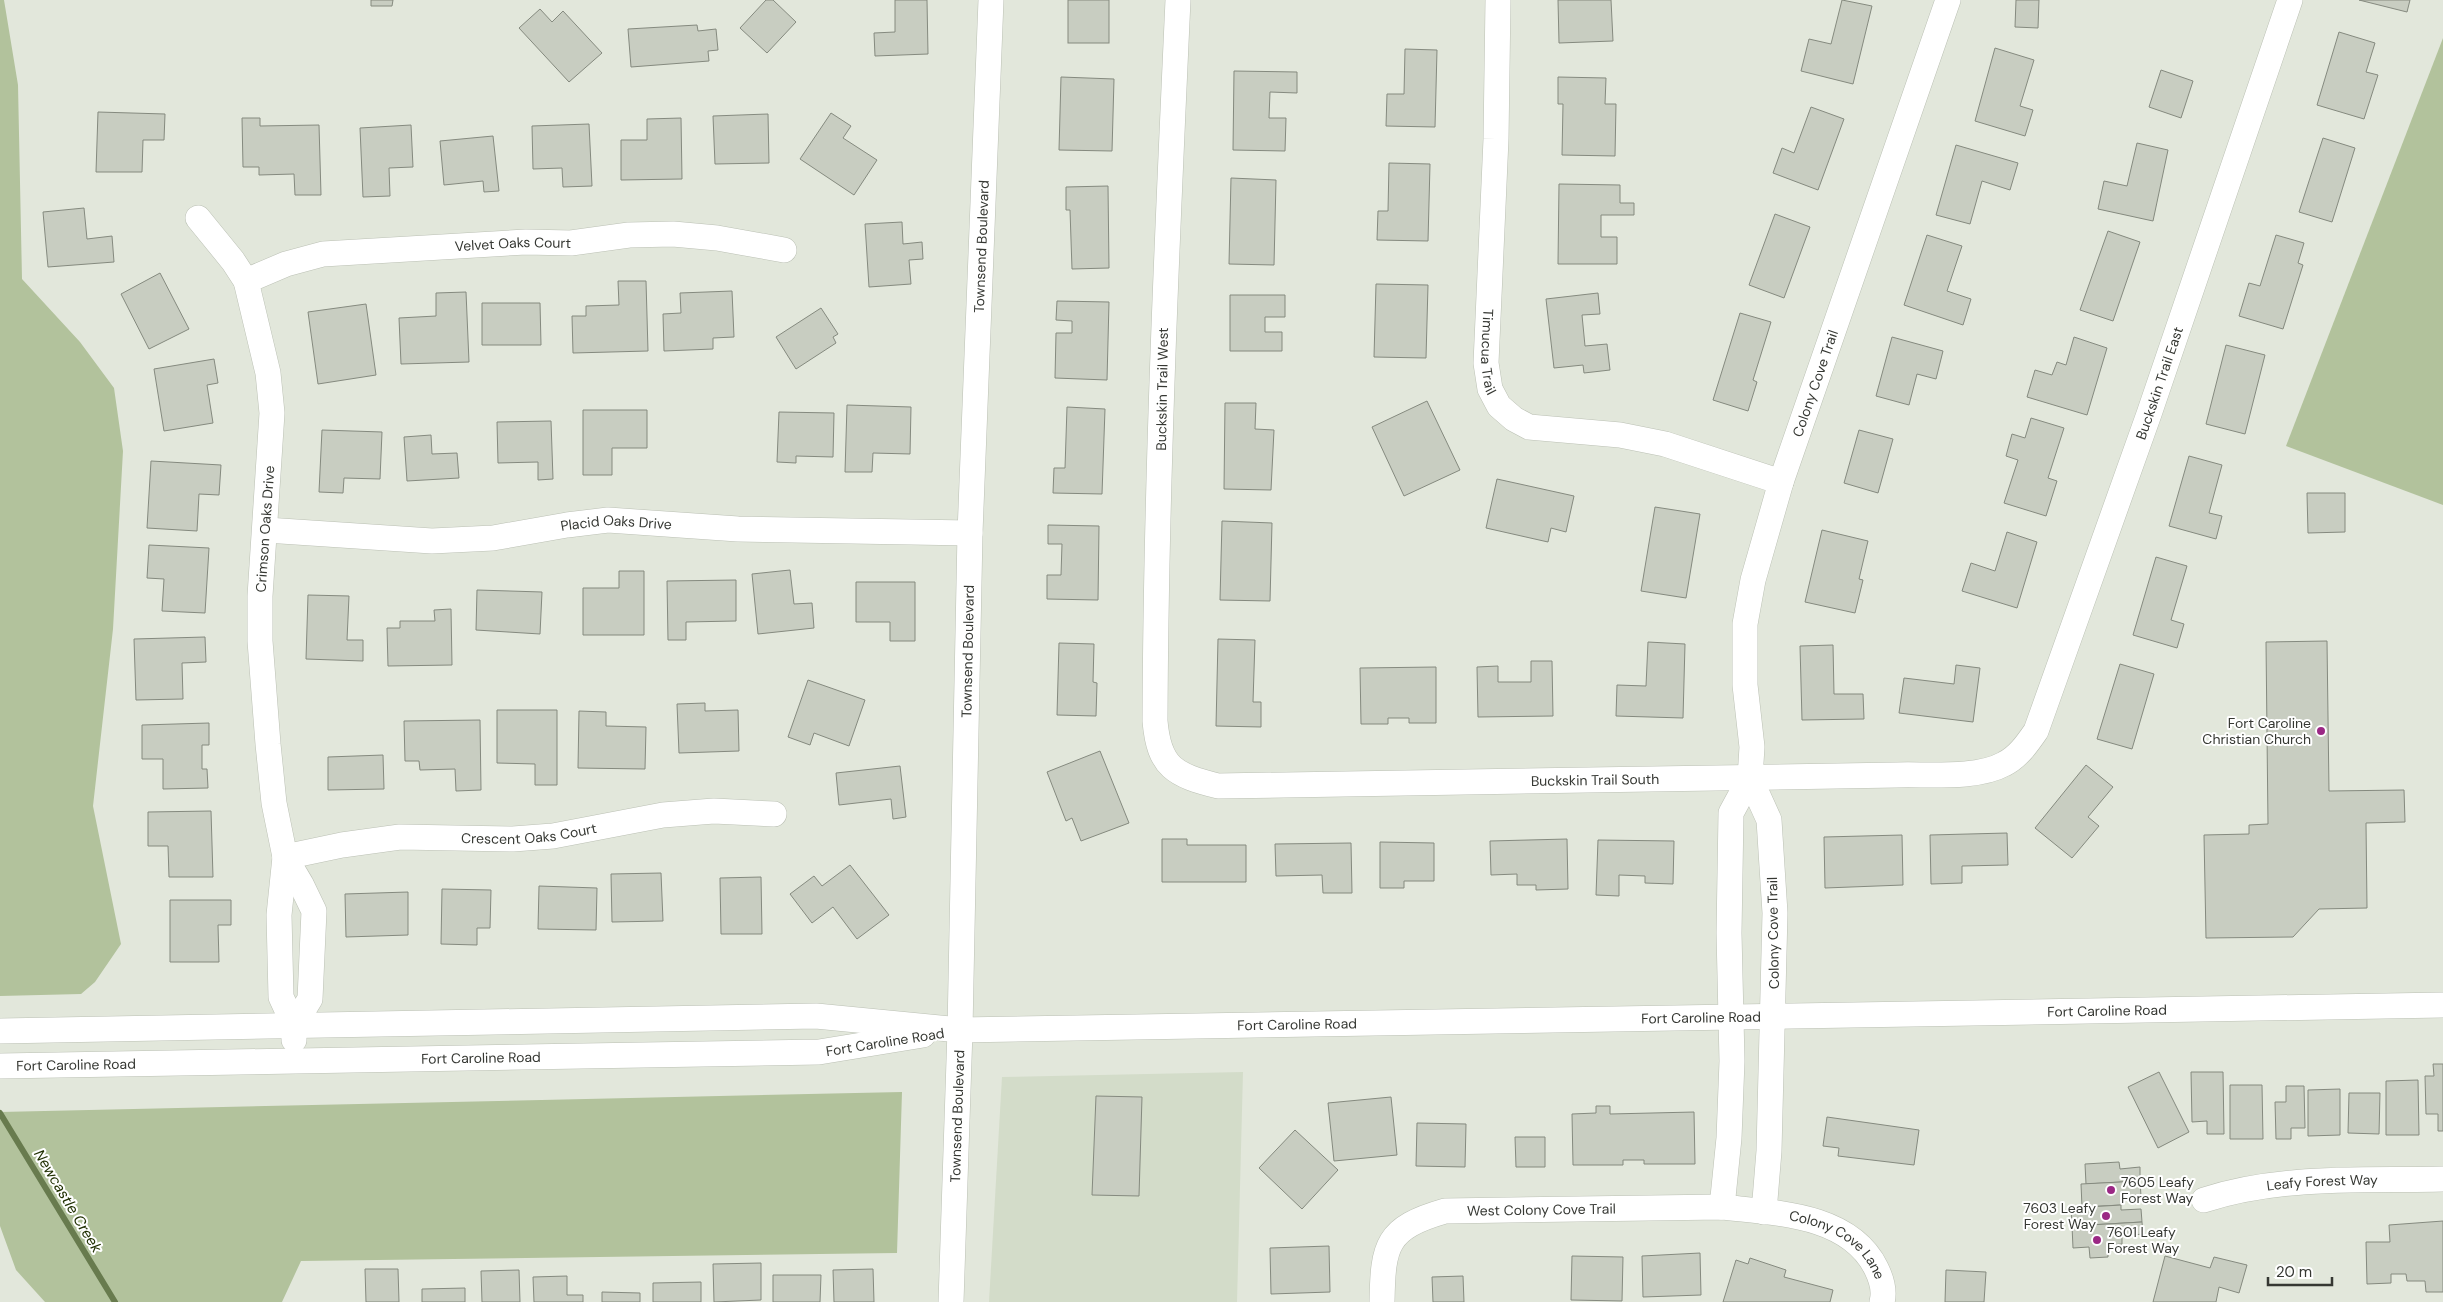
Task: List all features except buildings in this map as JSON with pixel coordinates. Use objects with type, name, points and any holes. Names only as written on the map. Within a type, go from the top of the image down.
[{"type":"street","name":"Townsend Boulevard","points":[[951,1302],[960,1030],[970,533],[991,0]]},
{"type":"street","name":"Buckskin Trail West","points":[[1177,771],[1160,753],[1155,721],[1156,551],[1163,322],[1178,0]]},
{"type":"street","name":"Timucua Trail","points":[[1498,0],[1496,139],[1486,363],[1490,389],[1499,406],[1514,420],[1529,426],[1620,435],[1665,444],[1781,482]]},
{"type":"street","name":"Colony Cove Trail","points":[[1722,1207],[1729,1138],[1732,1015],[1729,933],[1731,813],[1750,778],[1752,747],[1745,685],[1745,624],[1753,580],[1781,482],[1948,0]]},
{"type":"street","name":"Buckskin Trail East","points":[[2013,758],[2024,748],[2036,731],[2149,414],[2290,0]]},
{"type":"street","name":"Crimson Oaks Drive","points":[[198,218],[233,261],[246,281],[268,373],[272,413],[266,530],[260,596],[260,641],[274,803],[285,857],[279,914],[281,997],[294,1025],[294,1060]]},
{"type":"street","name":"Velvet Oaks Court","points":[[246,281],[286,264],[323,254],[526,242],[571,243],[629,235],[673,234],[717,238],[784,250]]},
{"type":"street","name":"Placid Oaks Drive","points":[[266,530],[432,541],[492,538],[608,520],[738,529],[970,533]]},
{"type":"street","name":"Buckskin Trail South","points":[[1177,771],[1187,778],[1218,786],[1750,778],[1983,772],[2004,765],[2013,758]]},
{"type":"street","name":"Colony Cove Trail","points":[[1750,778],[1769,820],[1775,913],[1769,1151],[1764,1212]]},
{"type":"street","name":"Crescent Oaks Court","points":[[285,857],[342,845],[400,837],[513,839],[553,836],[663,816],[714,811],[774,814]]},
{"type":"street","name":"Crimson Oaks Drive","points":[[285,857],[314,911],[310,999],[294,1025]]},
{"type":"street","name":"Fort Caroline Road","points":[[0,1031],[816,1016],[960,1030],[1732,1015],[2443,1005]]},
{"type":"street","name":"Fort Caroline Road","points":[[0,1066],[819,1052],[960,1030]]},
{"type":"street","name":"Leafy Forest Way","points":[[2204,1200],[2232,1191],[2290,1183],[2443,1179]]},
{"type":"street","name":"West Colony Cove Trail","points":[[1382,1302],[1383,1264],[1388,1244],[1402,1228],[1419,1218],[1445,1211],[1722,1207],[1764,1212]]},
{"type":"street","name":"Colony Cove Lane","points":[[1764,1212],[1826,1224],[1851,1237],[1869,1253],[1880,1276],[1882,1302]]},
{"type":"shaded area","points":[[1243,1072],[1237,1302],[989,1302],[1002,1077]]},
{"type":"green space","points":[[0,0],[4,0],[18,85],[22,279],[80,342],[114,388],[123,451],[113,629],[93,806],[121,944],[95,982],[81,994],[0,996]]},
{"type":"green space","points":[[2443,38],[2443,505],[2286,446]]},
{"type":"green space","points":[[902,1092],[897,1253],[301,1261],[282,1302],[45,1302],[16,1270],[0,1226],[0,1112]]},
{"type":"waterway","name":"Newcastle Creek","points":[[0,1113],[115,1302]]},
{"type":"place","name":"Fort Caroline Christian Church","points":[[2321,731]]},
{"type":"place","name":"7605 Leafy Forest Way","points":[[2111,1190]]},
{"type":"place","name":"7603 Leafy Forest Way","points":[[2106,1216]]},
{"type":"place","name":"7601 Leafy Forest Way","points":[[2097,1240]]}]
